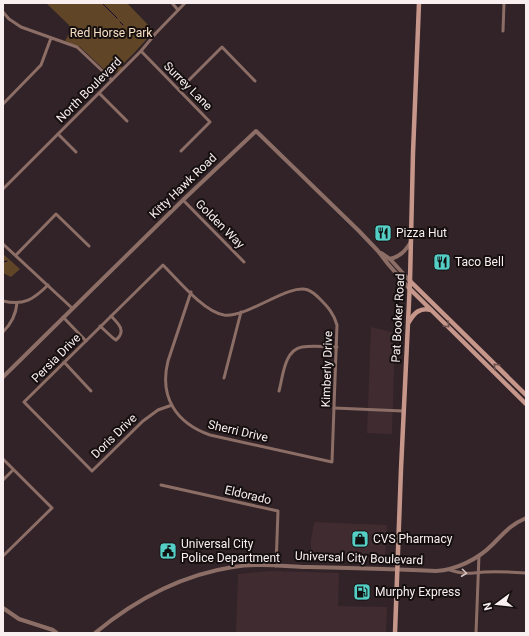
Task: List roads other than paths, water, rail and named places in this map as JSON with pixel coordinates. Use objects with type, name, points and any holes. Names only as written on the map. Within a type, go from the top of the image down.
[{"type":"main road","name":"Pat Booker Road","points":[[395,633],[403,411],[410,281],[419,3]]},
{"type":"main road","name":"Kitty Hawk Road","points":[[410,281],[526,395]]},
{"type":"main road","name":"Kitty Hawk Road","points":[[409,288],[526,404]]},
{"type":"main road","points":[[408,324],[414,314],[420,310],[426,308],[431,310]]},
{"type":"main road","points":[[462,340],[466,336]]},
{"type":"main road","points":[[502,380],[506,376]]},
{"type":"street","points":[[172,3],[178,10]]},
{"type":"street","name":"North Boulevard","points":[[3,189],[112,80],[185,3]]},
{"type":"street","points":[[503,31],[504,3]]},
{"type":"street","points":[[3,12],[13,22],[21,27],[77,47],[112,80]]},
{"type":"street","points":[[4,103],[41,65],[51,38]]},
{"type":"street","points":[[179,90],[222,47],[256,80]]},
{"type":"street","name":"Surrey Lane","points":[[140,51],[210,122],[181,151]]},
{"type":"street","points":[[99,93],[127,121]]},
{"type":"street","name":"Kitty Hawk Road","points":[[3,377],[183,200],[256,131],[378,251],[409,288]]},
{"type":"street","points":[[58,134],[76,152]]},
{"type":"street","name":"Golden Way","points":[[183,200],[244,262]]},
{"type":"street","points":[[16,255],[56,214],[89,246]]},
{"type":"street","points":[[390,259],[404,252],[411,242]]},
{"type":"street","points":[[3,244],[72,308]]},
{"type":"street","name":"Kitty Hawk Road","points":[[378,251],[390,259],[410,281]]},
{"type":"street","name":"Kimberly Drive","points":[[164,265],[190,292],[216,313],[227,315],[236,314],[296,290],[308,290],[314,293],[333,314],[338,331],[332,462]]},
{"type":"street","name":"Persia Drive","points":[[24,402],[164,265]]},
{"type":"street","points":[[3,301],[17,303],[32,299],[48,285]]},
{"type":"street","name":"Sherri Drive","points":[[190,292],[166,367],[166,385],[172,405],[183,421],[198,431],[210,435],[332,462]]},
{"type":"street","points":[[3,332],[15,315],[17,303]]},
{"type":"street","points":[[224,378],[241,312]]},
{"type":"street","points":[[100,326],[116,340],[122,329],[120,324],[111,316]]},
{"type":"street","points":[[63,317],[86,341]]},
{"type":"street","points":[[279,391],[288,359],[292,352],[304,346],[337,347]]},
{"type":"street","points":[[64,362],[91,391]]},
{"type":"street","name":"Doris Drive","points":[[24,402],[92,470],[143,421],[158,410],[172,405]]},
{"type":"street","points":[[334,408],[403,411]]},
{"type":"street","points":[[3,459],[52,508],[3,556]]},
{"type":"street","points":[[3,480],[13,470]]},
{"type":"street","name":"Eldorado","points":[[161,485],[278,511],[276,566]]},
{"type":"street","name":"Universal City Boulevard","points":[[95,633],[134,604],[158,591],[186,579],[231,567],[244,565],[436,571],[450,570],[479,555],[492,546],[513,524],[526,518]]},
{"type":"street","points":[[476,633],[479,555]]},
{"type":"street","points":[[450,570],[460,573],[475,574],[478,572],[526,573]]},
{"type":"street","points":[[3,608],[19,619],[53,630],[57,633]]},
{"type":"waterway","points":[[102,3],[117,18]]},
{"type":"waterway","points":[[120,22],[123,25]]},
{"type":"waterway","points":[[3,262],[7,261]]},
{"type":"place","name":"Pizza Hut","points":[[383,233]]},
{"type":"place","name":"Taco Bell","points":[[442,262]]},
{"type":"place","name":"CVS Pharmacy","points":[[360,539]]},
{"type":"place","name":"Universal City Police Department","points":[[168,551]]},
{"type":"place","name":"Murphy Express","points":[[362,592]]},
{"type":"park label","name":"Red Horse Park","points":[[111,33]]}]
